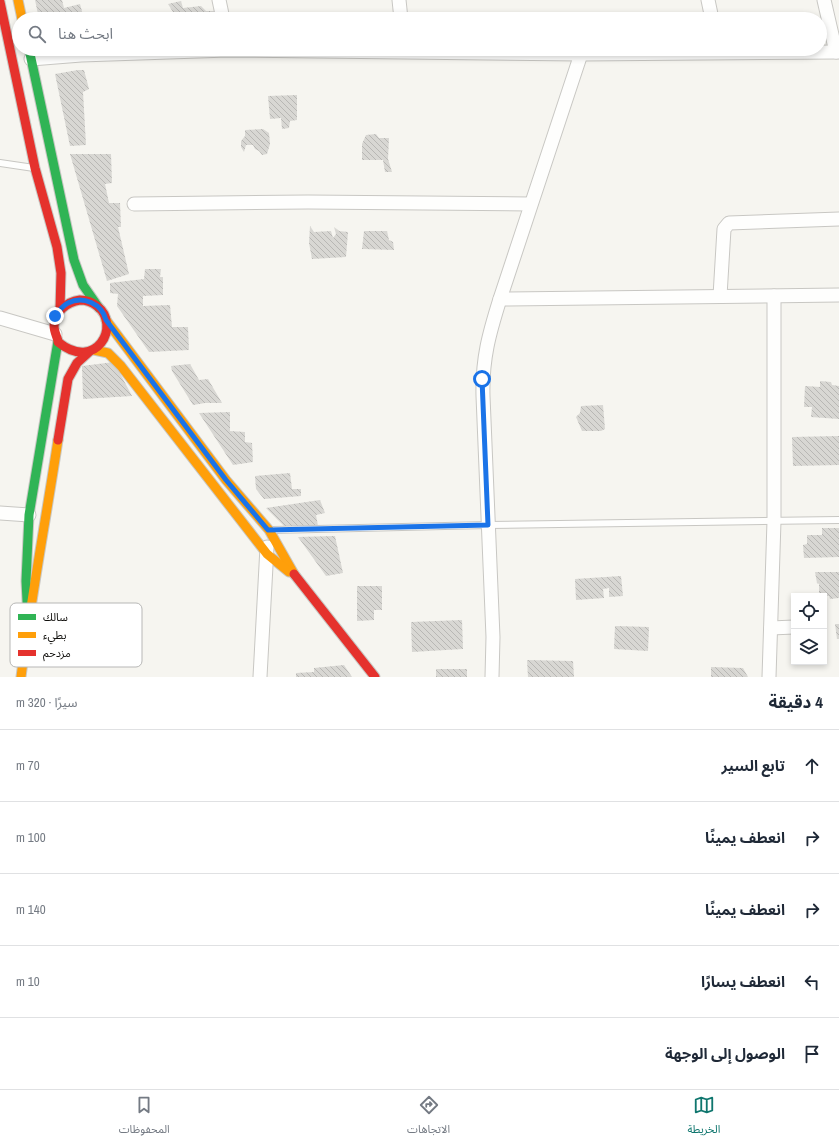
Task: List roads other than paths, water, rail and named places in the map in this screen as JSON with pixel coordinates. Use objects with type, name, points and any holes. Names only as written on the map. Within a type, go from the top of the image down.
[{"type":"main road","points":[[18,0],[21,12]]},
{"type":"main road","points":[[0,2],[6,60],[57,247],[61,273],[60,309]]},
{"type":"main road","points":[[30,56],[74,260],[83,285],[226,480],[268,530],[296,577],[375,677]]},
{"type":"main road","points":[[27,603],[26,582],[29,515],[55,354],[55,316],[67,303],[75,300],[84,300],[99,308],[105,317],[106,335],[101,343],[77,363],[68,379],[42,550],[31,603]]},
{"type":"main road","points":[[56,338],[64,348],[72,352],[81,353],[92,351],[108,353],[121,366],[267,554],[296,577]]},
{"type":"main road","points":[[21,677],[22,667]]},
{"type":"street","points":[[219,0],[222,12]]},
{"type":"street","points":[[399,0],[400,12]]},
{"type":"street","points":[[708,0],[711,12]]},
{"type":"street","points":[[824,0],[837,52],[827,52]]},
{"type":"street","points":[[492,677],[493,637],[483,373],[488,337],[530,204],[580,56]]},
{"type":"street","points":[[134,204],[308,202],[530,204]]},
{"type":"street","points":[[720,296],[724,228],[729,224],[839,219]]},
{"type":"street","points":[[500,299],[839,295]]},
{"type":"street","points":[[769,677],[774,521],[774,296]]},
{"type":"street","points":[[0,318],[56,338]]},
{"type":"street","points":[[0,513],[29,515]]},
{"type":"street","points":[[260,677],[268,530]]},
{"type":"street","points":[[770,628],[791,627]]},
{"type":"lane","points":[[0,163],[35,168]]},
{"type":"lane","points":[[268,530],[839,520]]}]
